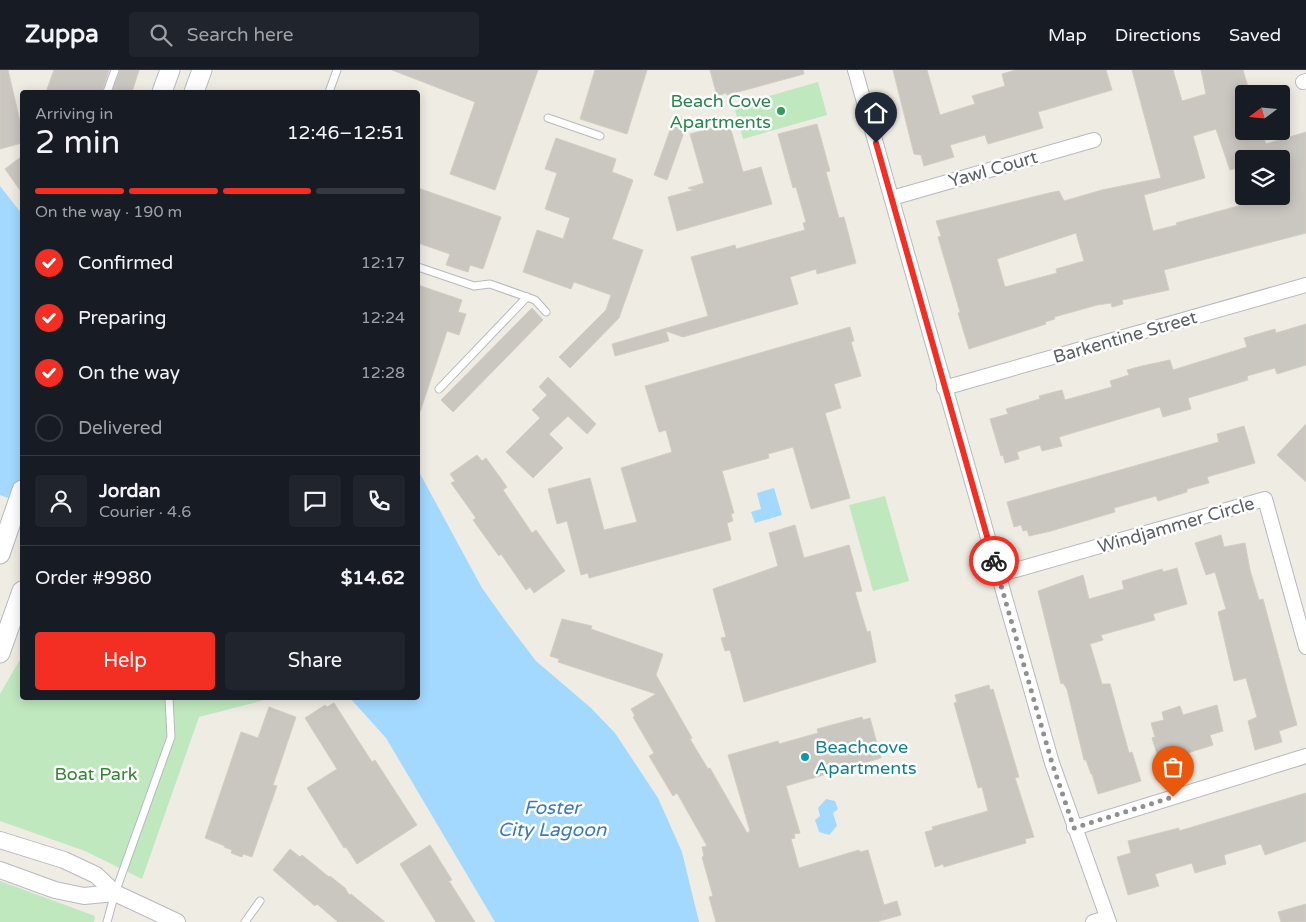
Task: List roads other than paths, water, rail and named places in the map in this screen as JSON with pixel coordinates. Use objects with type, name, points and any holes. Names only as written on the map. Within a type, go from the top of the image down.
[{"type":"main road","points":[[163,90],[170,70]]},
{"type":"main road","points":[[195,90],[202,70]]},
{"type":"main road","points":[[0,554],[20,496]]},
{"type":"main road","points":[[0,653],[20,597]]},
{"type":"street","points":[[855,70],[1052,763],[1108,920],[1093,922]]},
{"type":"street","name":"Yawl Court","points":[[892,198],[1094,140]]},
{"type":"street","name":"Barkentine Street","points":[[944,388],[1306,285]]},
{"type":"street","name":"Windjammer Circle","points":[[998,575],[1264,499],[1306,647]]},
{"type":"street","points":[[1074,828],[1306,756]]},
{"type":"street","points":[[0,840],[64,860],[96,875],[115,893],[177,922]]},
{"type":"street","points":[[0,870],[55,890],[84,896],[115,893]]},
{"type":"lane","points":[[108,90],[115,70]]},
{"type":"lane","points":[[330,90],[337,70]]},
{"type":"lane","points":[[548,118],[600,136]]},
{"type":"lane","points":[[420,268],[474,286],[490,284],[527,297],[535,300],[546,312]]},
{"type":"lane","points":[[440,389],[527,297]]},
{"type":"lane","points":[[107,922],[115,893],[172,737],[169,700]]},
{"type":"lane","points":[[245,922],[260,900]]},
{"type":"water","points":[[0,186],[20,211],[20,502],[0,495]]},
{"type":"water","name":"Foster City Lagoon","points":[[420,474],[482,588],[507,623],[536,661],[591,708],[615,733],[658,798],[682,852],[699,922],[495,922],[386,738],[352,700],[420,700]]},
{"type":"water","points":[[774,488],[782,515],[755,523],[751,512],[761,509],[757,493]]},
{"type":"water","points":[[826,799],[835,801],[838,809],[833,813],[837,826],[829,835],[819,832],[815,820],[820,816],[818,808]]},
{"type":"place","name":"Beach Cove Apartments","points":[[781,111]]},
{"type":"place","name":"Beachcove Apartments","points":[[805,757]]},
{"type":"park label","name":"Boat Park","points":[[96,774]]}]
